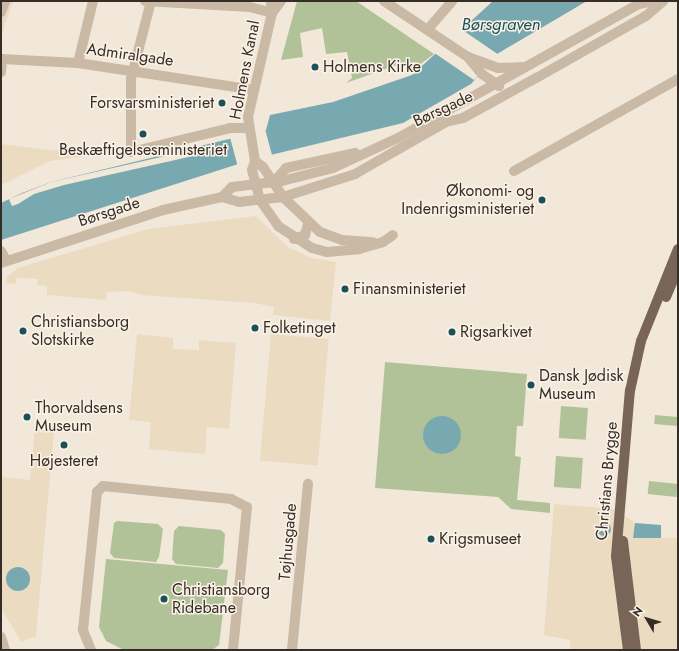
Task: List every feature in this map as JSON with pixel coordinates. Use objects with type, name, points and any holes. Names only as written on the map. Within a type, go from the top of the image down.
[{"type":"main road","name":"Christians Brygge","points":[[628,650],[616,556],[630,391],[640,345],[678,249]]},
{"type":"main road","name":"Christians Brygge","points":[[636,650],[623,546],[636,394],[645,348],[678,269]]},
{"type":"street","points":[[1,12],[5,1]]},
{"type":"street","points":[[78,63],[93,1]]},
{"type":"street","points":[[144,1],[250,7],[272,12]]},
{"type":"street","points":[[151,1],[131,79],[131,152],[230,128],[248,131],[255,161],[273,182],[283,197],[308,224],[320,232],[336,238],[383,242]]},
{"type":"street","name":"Holmens Kanal","points":[[248,131],[254,90],[272,12],[271,1]]},
{"type":"street","name":"Holmens Kanal","points":[[272,12],[281,1]]},
{"type":"street","points":[[384,1],[468,57],[503,69],[530,66]]},
{"type":"street","points":[[428,29],[452,1]]},
{"type":"street","name":"Børsgade","points":[[222,197],[232,188],[273,182],[333,168],[530,66],[638,4],[654,1]]},
{"type":"street","name":"Børsgade","points":[[4,262],[163,210],[222,197],[239,202],[283,197],[355,174],[446,122],[463,118],[646,16],[663,1]]},
{"type":"street","points":[[468,57],[482,74],[510,92]]},
{"type":"street","points":[[1,59],[1,72]]},
{"type":"street","name":"Admiralgade","points":[[1,59],[78,63],[134,70],[254,90]]},
{"type":"street","points":[[514,170],[678,79]]},
{"type":"street","points":[[255,161],[252,170],[260,200],[271,219],[294,239],[312,248],[327,252],[383,242],[393,235]]},
{"type":"street","points":[[294,239],[305,235],[308,224]]},
{"type":"street","points":[[312,248],[320,232]]},
{"type":"street","points":[[312,248],[336,238]]},
{"type":"street","points":[[1,251],[4,262]]},
{"type":"street","name":"Tøjhusgade","points":[[292,650],[308,484]]},
{"type":"street","points":[[91,650],[83,630],[96,492],[103,486],[231,499],[247,507],[233,650]]},
{"type":"street","points":[[1,637],[5,650]]},
{"type":"green space","points":[[297,1],[356,1],[434,54],[411,71],[405,62],[346,83],[352,78],[347,52],[326,54],[322,28],[300,33],[303,57],[281,60]]},
{"type":"green space","points":[[385,362],[527,374],[523,426],[517,426],[515,456],[521,457],[517,500],[550,503],[550,513],[511,509],[498,497],[375,488]]},
{"type":"green space","points":[[561,406],[588,408],[586,440],[559,438]]},
{"type":"green space","points":[[655,415],[678,417],[677,426],[654,424]]},
{"type":"green space","points":[[556,456],[583,458],[581,489],[554,487]]},
{"type":"green space","points":[[649,481],[678,484],[676,497],[648,494]]},
{"type":"green space","points":[[117,521],[158,524],[163,529],[159,557],[156,562],[114,558],[110,553],[114,523]]},
{"type":"green space","points":[[179,526],[221,530],[225,534],[223,563],[218,568],[176,564],[172,559],[174,531]]},
{"type":"green space","name":"Christiansborg Ridebane","points":[[106,559],[228,570],[219,645],[212,650],[124,650],[106,641],[99,627]]},
{"type":"shaded area","points":[[1,1],[13,1],[1,37]]},
{"type":"shaded area","points":[[1,144],[48,150],[117,152],[50,161],[1,185]]},
{"type":"shaded area","points":[[256,216],[289,248],[312,258],[336,262],[330,321],[273,315],[274,307],[254,303],[141,295],[128,291],[107,292],[106,300],[47,295],[47,286],[37,285],[38,279],[17,278],[16,284],[6,283],[7,277],[18,268],[148,229]]},
{"type":"shaded area","points":[[137,334],[173,338],[173,349],[199,350],[199,340],[236,343],[229,429],[207,427],[205,454],[149,449],[151,422],[129,420]]},
{"type":"shaded area","points":[[271,334],[329,339],[318,466],[260,461]]},
{"type":"shaded area","points":[[35,429],[54,431],[36,636],[21,642],[1,608],[1,477],[30,480]],"holes":[[[20,567],[26,571],[16,591],[10,588],[6,576],[10,570]]]},
{"type":"shaded area","points":[[554,504],[615,509],[635,523],[634,538],[678,538],[678,650],[570,650],[570,640],[544,635]]},
{"type":"water","name":"Børsgraven","points":[[493,1],[587,1],[497,54],[471,84],[403,123],[254,159],[1,240],[1,203],[51,182],[266,130],[270,115],[333,102],[412,75]]},
{"type":"water","points":[[438,416],[446,416],[458,425],[461,435],[458,445],[452,451],[446,454],[438,454],[426,445],[423,439],[423,431],[432,419]]},
{"type":"water","points":[[601,522],[607,522],[611,526],[611,532],[607,536],[601,536],[597,532],[597,526]]},
{"type":"water","points":[[635,523],[661,525],[661,538],[633,538]]},
{"type":"water","points":[[18,567],[23,568],[29,574],[29,584],[23,590],[18,591],[13,590],[7,584],[6,579],[7,574],[13,568]]},
{"type":"pier","points":[[461,29],[499,55],[474,80],[433,52]]},
{"type":"pier","points":[[265,129],[272,156],[237,165],[230,138]]},
{"type":"pier","points":[[192,150],[193,156],[64,185],[34,194],[12,206],[9,199],[51,182]]},
{"type":"place","name":"Holmens Kirke","points":[[315,67]]},
{"type":"place","name":"Forsvarsministeriet","points":[[222,103]]},
{"type":"place","name":"Beskæftigelsesministeriet","points":[[143,134]]},
{"type":"place","name":"Økonomi- og Indenrigsministeriet","points":[[542,200]]},
{"type":"place","name":"Finansministeriet","points":[[345,289]]},
{"type":"place","name":"Folketinget","points":[[255,328]]},
{"type":"place","name":"Christiansborg Slotskirke","points":[[23,331]]},
{"type":"place","name":"Rigsarkivet","points":[[452,332]]},
{"type":"place","name":"Dansk Jødisk Museum","points":[[531,385]]},
{"type":"place","name":"Thorvaldsens Museum","points":[[27,417]]},
{"type":"place","name":"Højesteret","points":[[64,445]]},
{"type":"place","name":"Krigsmuseet","points":[[431,539]]},
{"type":"place","name":"Christiansborg Ridebane","points":[[164,599]]}]
